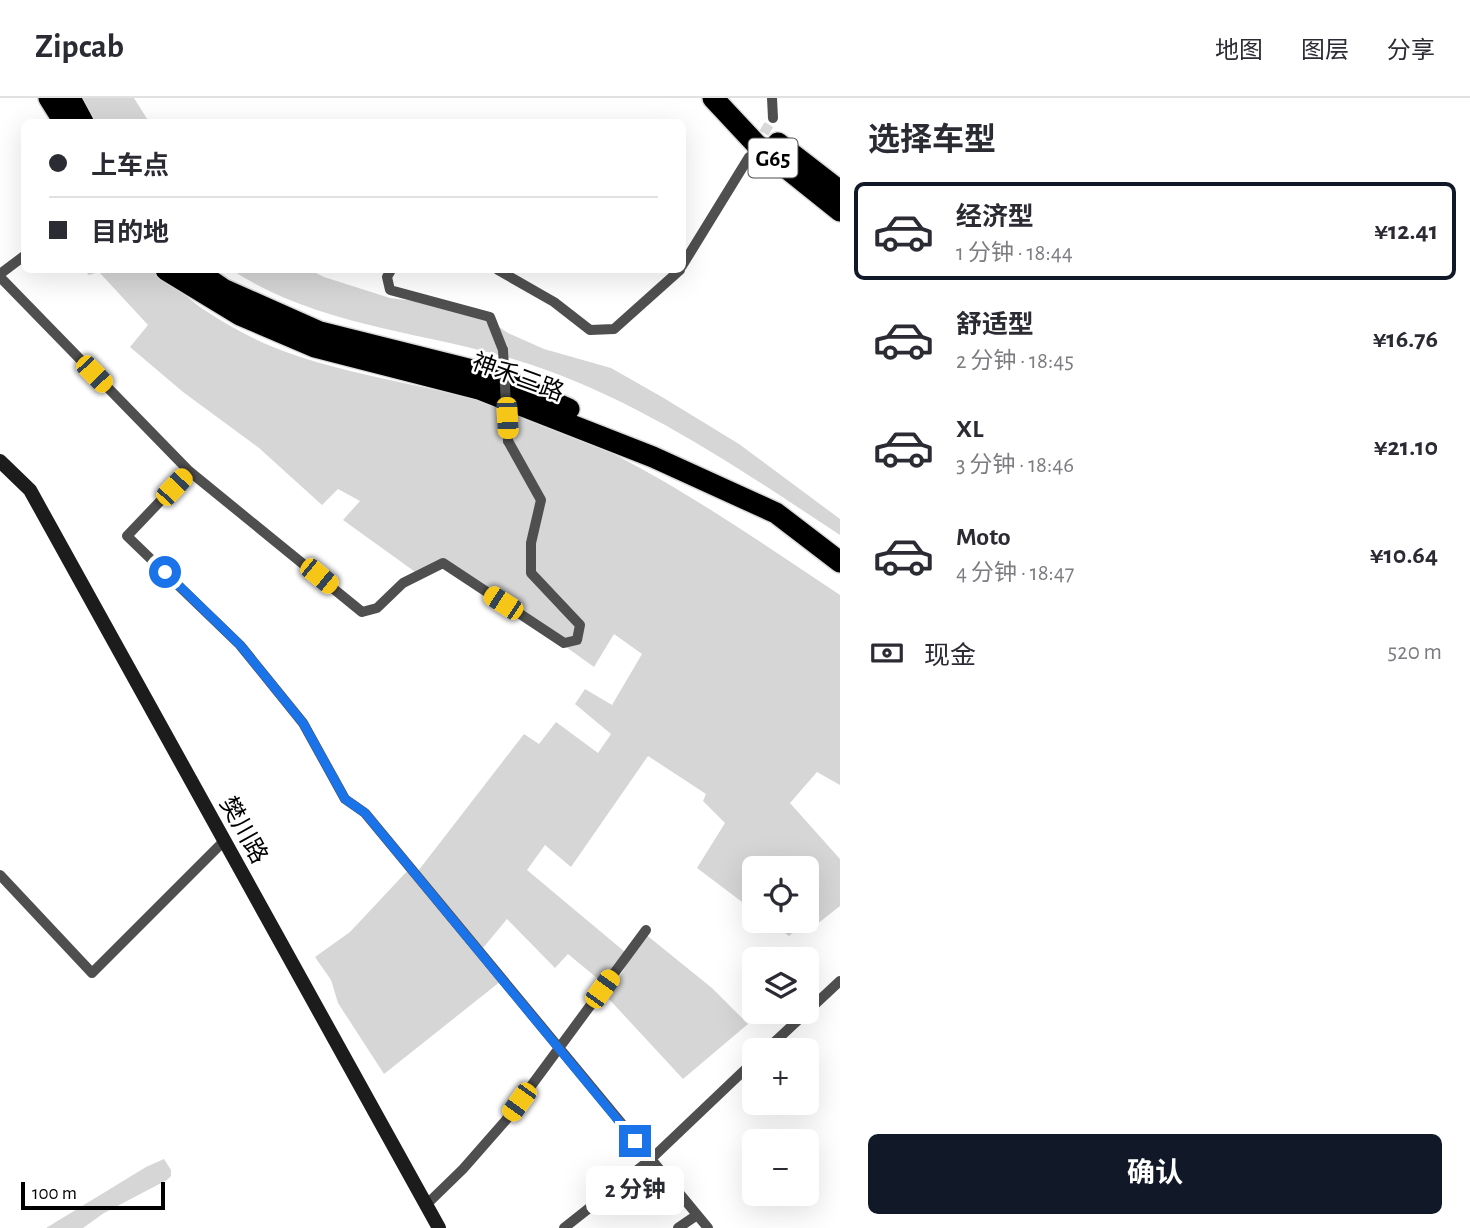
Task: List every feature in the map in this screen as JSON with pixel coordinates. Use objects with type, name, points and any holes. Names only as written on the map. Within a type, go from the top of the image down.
[{"type":"highway","points":[[49,98],[62,119]]},
{"type":"highway","points":[[69,98],[81,119]]},
{"type":"highway","name":"G65","points":[[713,98],[755,144],[840,211]]},
{"type":"highway","name":"G65","points":[[732,98],[762,131],[840,191]]},
{"type":"highway","name":"神禾三路","points":[[171,273],[240,315],[315,347],[479,388],[653,457],[776,513],[840,562]]},
{"type":"highway","name":"神禾三路","points":[[199,273],[223,289],[320,332],[504,381],[785,507],[840,544]]},
{"type":"main road","name":"樊川路","points":[[0,461],[30,490],[439,1228]]},
{"type":"street","points":[[772,98],[773,118]]},
{"type":"street","points":[[686,260],[749,157]]},
{"type":"street","points":[[21,258],[0,275],[189,471],[362,611],[377,608],[403,583],[443,563],[564,643],[577,640],[580,625],[531,573],[531,543],[541,500],[508,441],[503,350],[490,317],[390,290],[387,277],[389,273]]},
{"type":"street","points":[[503,273],[554,302],[590,330],[614,329],[676,273]]},
{"type":"street","points":[[189,471],[127,536],[240,645],[303,723],[345,799],[365,813],[708,1228]]},
{"type":"street","points":[[0,875],[92,973],[224,841]]},
{"type":"street","points":[[426,1205],[463,1170],[506,1120],[646,930]]},
{"type":"street","points":[[779,1038],[840,981]]},
{"type":"street","points":[[564,1228],[650,1160],[742,1072]]},
{"type":"street","points":[[678,1228],[697,1215]]},
{"type":"shaded area","points":[[76,98],[134,98],[147,119],[89,119]]},
{"type":"shaded area","points":[[100,273],[155,273],[220,320],[273,347],[302,358],[362,374],[483,402],[557,428],[600,447],[682,492],[840,595],[840,785],[817,772],[790,803],[840,859],[840,906],[819,923],[819,856],[742,856],[742,902],[697,868],[725,823],[703,801],[706,794],[648,756],[571,867],[545,845],[527,870],[625,952],[603,983],[568,954],[555,968],[507,919],[478,954],[501,981],[384,1074],[338,1003],[331,980],[315,957],[350,932],[409,869],[415,875],[524,734],[539,744],[556,722],[598,753],[611,734],[575,704],[585,689],[612,705],[642,654],[614,634],[594,667],[447,562],[418,574],[343,520],[360,501],[338,489],[322,505],[259,448],[183,392],[130,347],[148,325]]},
{"type":"shaded area","points":[[237,273],[316,273],[390,298],[471,308],[508,333],[544,349],[611,368],[739,444],[840,519],[840,535],[690,439],[571,380],[492,353],[339,317],[266,289]]},
{"type":"shaded area","points":[[644,933],[712,988],[742,1018],[742,1024],[748,1024],[683,1079],[608,998]]},
{"type":"shaded area","points":[[164,1159],[171,1170],[171,1176],[167,1180],[104,1213],[83,1228],[46,1228],[146,1167]]},
{"type":"tunnel","points":[[756,146],[773,118]]},
{"type":"route","points":[[165,572],[240,645],[303,723],[345,799],[365,813],[635,1141]]}]
